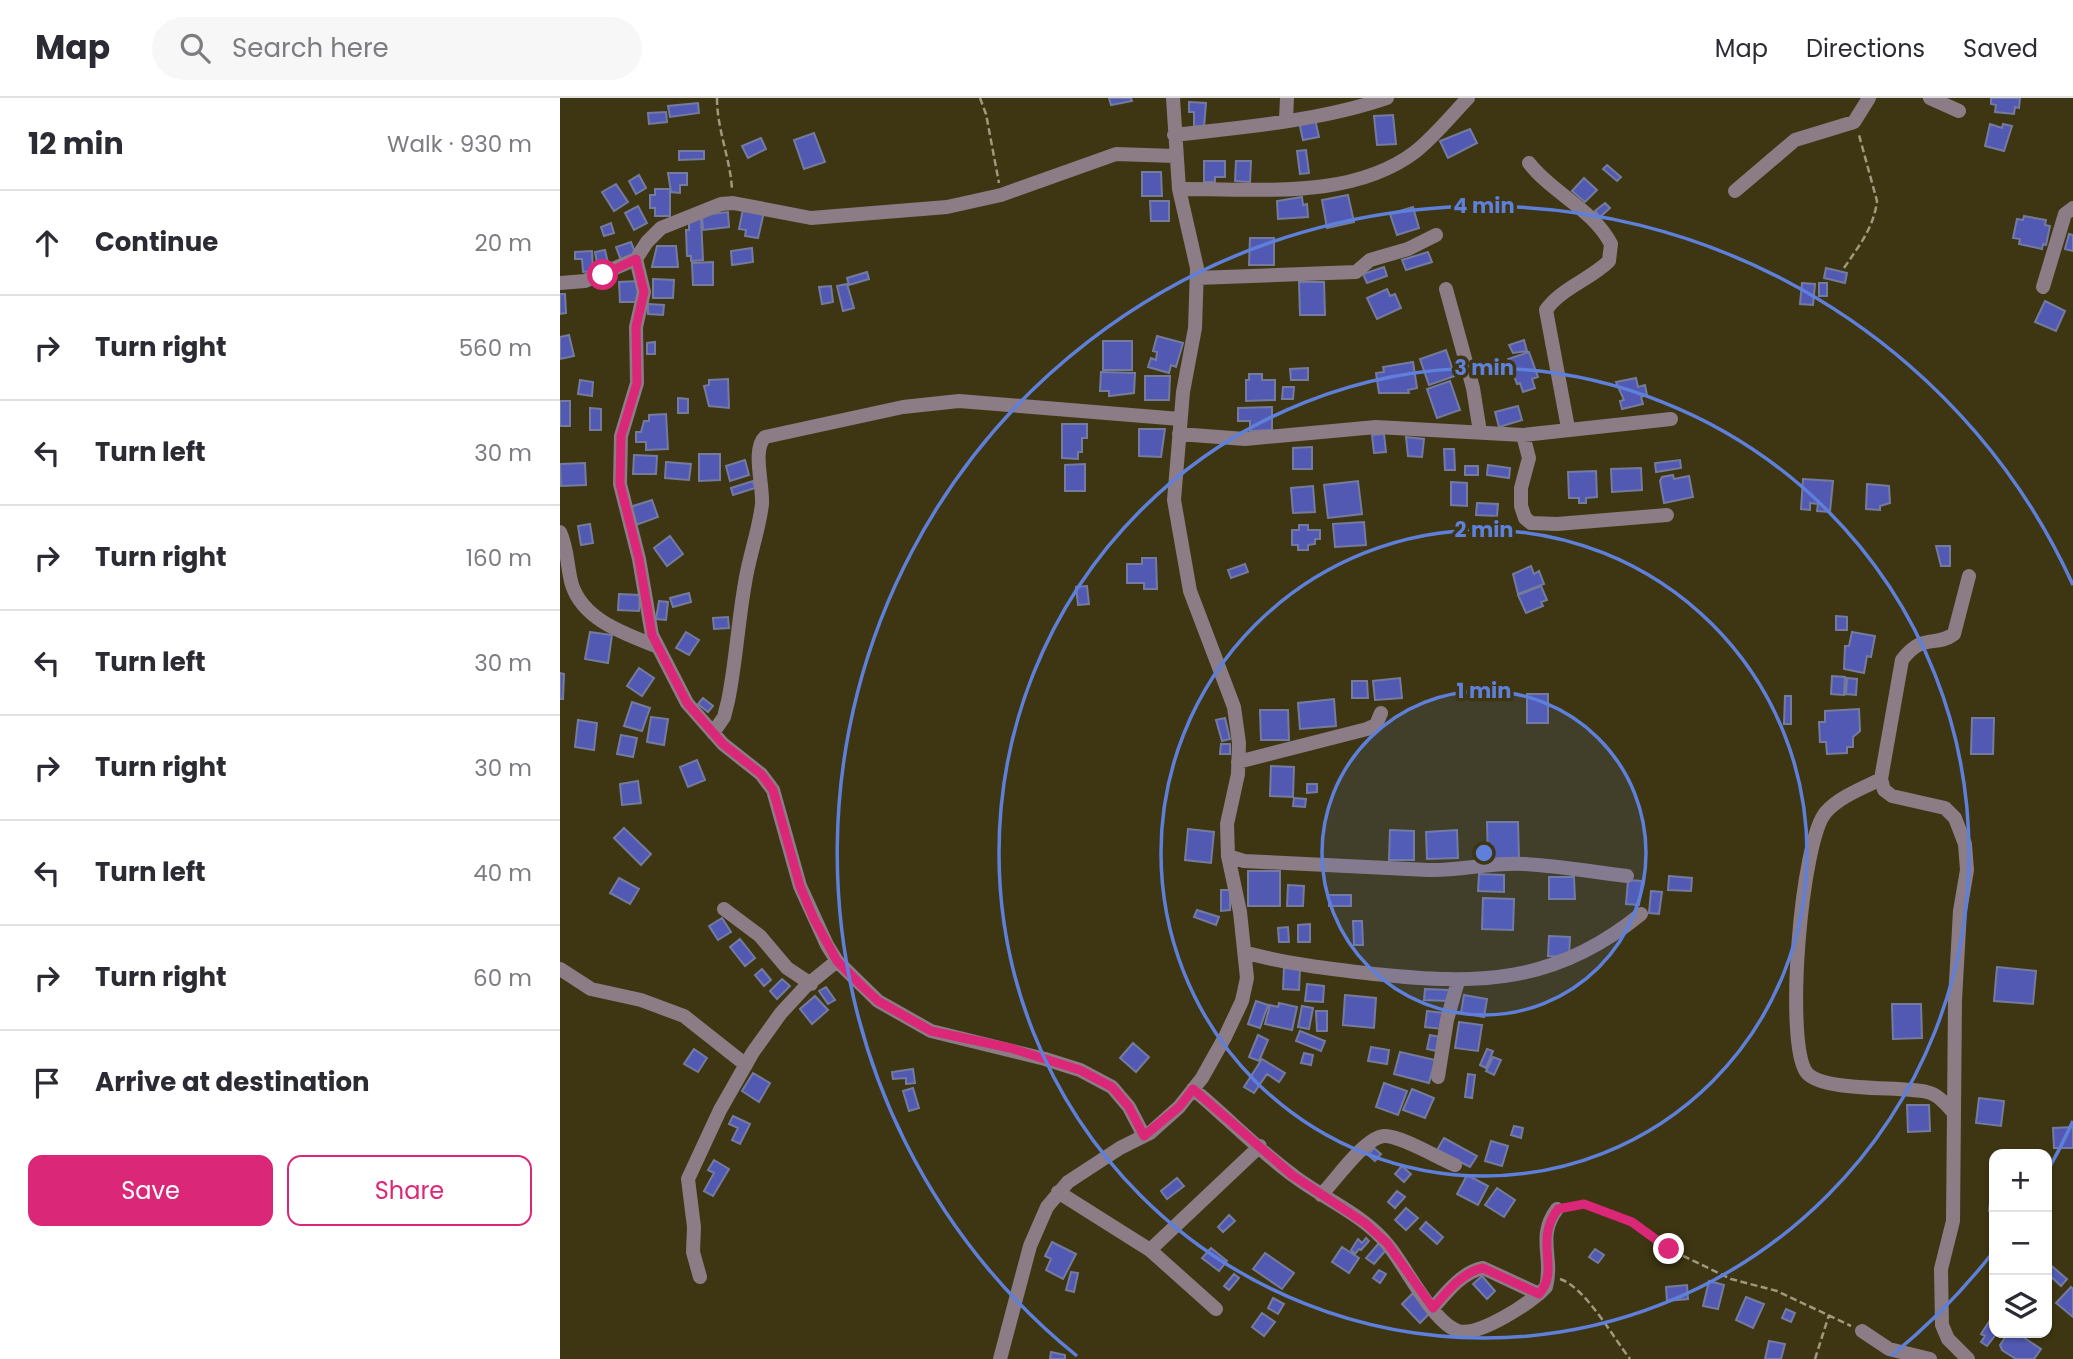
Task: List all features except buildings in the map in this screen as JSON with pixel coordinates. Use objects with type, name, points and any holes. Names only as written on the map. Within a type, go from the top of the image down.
[{"type":"street","points":[[1000,1359],[1030,1246],[1047,1207],[1058,1192],[1120,1148],[1144,1136],[1179,1107],[1225,1037],[1241,1001],[1247,978],[1247,953],[1228,856],[1227,824],[1238,762],[1234,707],[1190,591],[1181,552],[1174,500],[1180,427],[1195,328],[1197,268],[1179,189],[1173,98]]},
{"type":"street","points":[[1286,120],[1287,98]]},
{"type":"street","points":[[1174,135],[1286,120],[1362,106],[1387,98]]},
{"type":"street","points":[[1179,189],[1297,188],[1341,184],[1372,174],[1414,152],[1468,98]]},
{"type":"street","points":[[1735,191],[1795,141],[1854,122],[1869,98]]},
{"type":"street","points":[[1930,98],[1959,111]]},
{"type":"street","points":[[560,283],[585,281],[636,259],[646,242],[662,228],[694,213],[733,203],[811,218],[947,207],[1001,195],[1116,154],[1175,156]]},
{"type":"street","points":[[1529,163],[1537,174],[1598,224],[1611,244],[1610,256],[1604,266],[1551,302],[1546,310],[1568,428]]},
{"type":"street","points":[[2043,287],[2065,214],[2073,208]]},
{"type":"street","points":[[1197,278],[1356,272],[1370,260],[1408,249],[1436,234]]},
{"type":"street","points":[[636,259],[644,292],[636,327],[637,383],[621,436],[620,484],[639,559],[646,615],[658,647],[687,703],[733,754],[761,774],[773,790],[800,886],[837,961],[878,1001],[931,1031],[1080,1070],[1112,1087],[1129,1107],[1144,1136]]},
{"type":"street","points":[[1446,289],[1473,388],[1480,432]]},
{"type":"street","points":[[713,733],[724,717],[728,701],[745,580],[758,534],[763,483],[757,452],[759,443],[765,436],[903,407],[959,401],[1180,427],[1245,439],[1376,427],[1523,435],[1568,428],[1671,419]]},
{"type":"street","points":[[1523,435],[1530,458],[1521,488],[1521,506],[1525,518],[1531,523],[1667,515]]},
{"type":"street","points":[[560,532],[572,584],[579,598],[605,623],[658,647]]},
{"type":"street","points":[[1968,1359],[1948,1339],[1942,1325],[1941,1269],[1952,1221],[1957,948],[1967,870],[1965,844],[1955,818],[1945,808],[1892,796],[1884,790],[1881,779],[1902,660],[1910,649],[1924,640],[1954,634],[1969,576]]},
{"type":"street","points":[[1238,762],[1367,729],[1376,724],[1381,713]]},
{"type":"street","points":[[1881,779],[1825,812],[1813,834],[1804,886],[1797,987],[1800,1058],[1807,1073],[1816,1079],[1842,1085],[1928,1092],[1952,1111]]},
{"type":"street","points":[[1228,856],[1244,861],[1447,871],[1489,864],[1525,863],[1627,876]]},
{"type":"street","points":[[724,909],[760,936],[787,968],[811,984]]},
{"type":"street","points":[[1247,953],[1286,963],[1458,981],[1514,976],[1576,957],[1609,940],[1642,914]]},
{"type":"street","points":[[700,1277],[693,1252],[694,1227],[688,1179],[720,1110],[781,1013],[837,961]]},
{"type":"street","points":[[560,969],[591,989],[641,1000],[684,1016],[746,1065]]},
{"type":"street","points":[[1438,1077],[1447,1020],[1458,981]]},
{"type":"street","points":[[1193,1089],[1321,1195],[1365,1223],[1387,1243],[1433,1308],[1451,1328],[1469,1332],[1496,1321],[1539,1294],[1549,1275],[1545,1234],[1548,1222],[1558,1209]]},
{"type":"street","points":[[1321,1195],[1364,1146],[1377,1137],[1388,1136],[1455,1165]]},
{"type":"street","points":[[1150,1250],[1260,1146]]},
{"type":"street","points":[[1058,1192],[1150,1250],[1216,1308]]},
{"type":"street","points":[[1433,1308],[1452,1287],[1475,1270],[1483,1268],[1539,1294]]},
{"type":"street","points":[[1862,1331],[1889,1349],[1930,1359]]},
{"type":"path","points":[[717,98],[721,134],[731,163],[733,203]]},
{"type":"path","points":[[980,98],[988,122],[1001,195]]},
{"type":"path","points":[[1844,268],[1872,226],[1877,201],[1854,122]]},
{"type":"path","points":[[1558,1209],[1584,1204],[1632,1222],[1669,1249],[1731,1279],[1777,1291],[1862,1331]]},
{"type":"path","points":[[1549,1275],[1577,1288],[1630,1359]]},
{"type":"path","points":[[1815,1359],[1829,1315]]},
{"type":"route","points":[[603,275],[636,259],[642,273],[644,292],[636,327],[637,383],[621,436],[619,461],[620,484],[639,559],[646,615],[652,635],[687,703],[723,744],[761,774],[773,790],[788,833],[800,886],[814,919],[837,961],[878,1001],[931,1031],[962,1040],[1010,1048],[1080,1070],[1112,1087],[1129,1107],[1144,1136],[1179,1107],[1193,1089],[1292,1175],[1365,1223],[1387,1243],[1433,1308],[1452,1287],[1475,1270],[1483,1268],[1511,1278],[1539,1294],[1546,1287],[1549,1275],[1545,1234],[1548,1222],[1558,1209],[1584,1204],[1632,1222],[1669,1249]]}]
